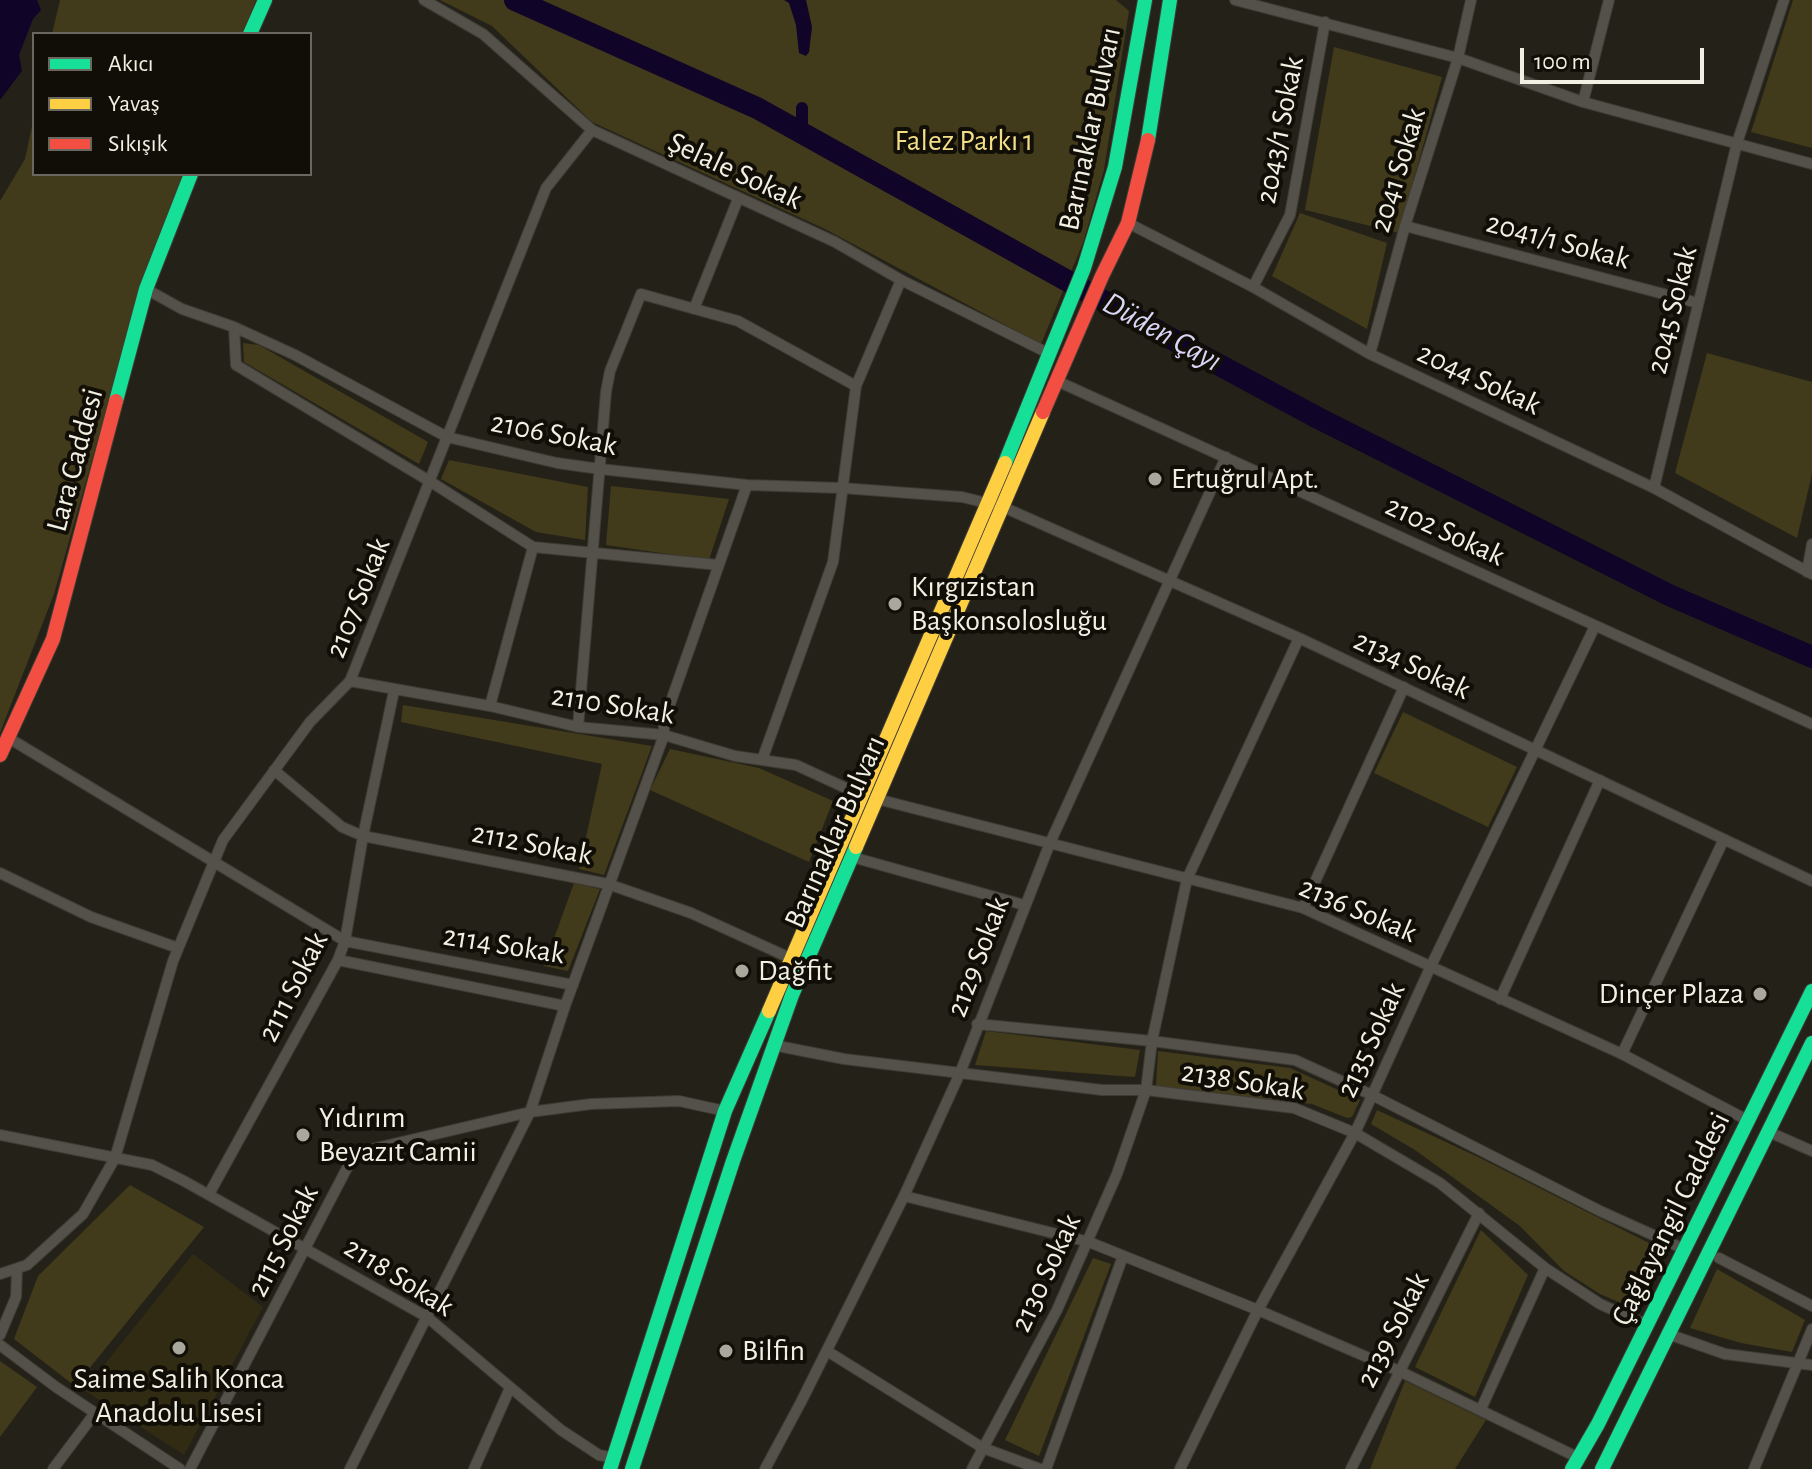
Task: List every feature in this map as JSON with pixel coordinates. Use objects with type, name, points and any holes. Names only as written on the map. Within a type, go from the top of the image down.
[{"type":"main road","points":[[251,32],[265,0]]},
{"type":"main road","name":"Barınaklar Bulvarı","points":[[612,1464],[725,1111],[988,502],[1084,268],[1115,167],[1145,0]]},
{"type":"main road","name":"Barınaklar Bulvarı","points":[[632,1469],[792,995],[1102,276],[1128,223],[1146,152],[1170,0]]},
{"type":"main road","name":"Lara Caddesi","points":[[0,755],[58,625],[146,289],[190,176]]},
{"type":"main road","name":"Çağlayangil Caddesi","points":[[1576,1464],[1812,991]]},
{"type":"main road","name":"Çağlayangil Caddesi","points":[[1608,1467],[1668,1334],[1812,1043]]},
{"type":"street","name":"Şelale Sokak","points":[[424,0],[483,34],[592,130],[835,242],[901,280],[1048,353]]},
{"type":"street","points":[[1235,0],[1458,58],[1583,102],[1812,164]]},
{"type":"street","name":"2041 Sokak","points":[[1370,354],[1405,226],[1458,58],[1471,0]]},
{"type":"street","points":[[1583,102],[1609,0]]},
{"type":"street","name":"2045 Sokak","points":[[1654,488],[1737,143],[1784,0]]},
{"type":"street","name":"2043/1 Sokak","points":[[1253,287],[1290,215],[1325,22]]},
{"type":"street","name":"2107 Sokak","points":[[0,1274],[27,1265],[83,1214],[115,1158],[178,948],[223,840],[310,722],[350,681],[546,188],[592,130]]},
{"type":"street","points":[[694,309],[738,199]]},
{"type":"street","name":"2044 Sokak","points":[[1128,223],[1253,287],[1370,354],[1654,488],[1810,573]]},
{"type":"street","name":"2041/1 Sokak","points":[[1405,226],[1698,303]]},
{"type":"street","points":[[762,760],[833,562],[856,386],[901,280]]},
{"type":"street","name":"2106 Sokak","points":[[146,289],[182,309],[234,327],[295,355],[447,437],[557,463],[600,469],[747,485],[842,488],[988,502]]},
{"type":"street","points":[[578,727],[610,371],[641,294],[738,321],[856,386]]},
{"type":"street","points":[[234,327],[236,365],[533,547],[719,565]]},
{"type":"street","name":"2102 Sokak","points":[[1057,381],[1812,724]]},
{"type":"street","name":"2129 Sokak","points":[[765,1469],[904,1196],[960,1073],[1050,843],[1226,457]]},
{"type":"street","name":"2114 Sokak","points":[[7,737],[345,941],[573,985],[664,735],[664,721],[747,485]]},
{"type":"street","name":"2134 Sokak","points":[[988,502],[1299,638],[1812,881]]},
{"type":"street","points":[[1810,573],[1812,544]]},
{"type":"street","points":[[490,706],[533,547]]},
{"type":"street","name":"2135 Sokak","points":[[1180,1469],[1258,1310],[1355,1133],[1430,968],[1595,626]]},
{"type":"street","name":"2130 Sokak","points":[[972,1469],[1024,1376],[1089,1242],[1117,1174],[1146,1090],[1152,1041],[1187,879],[1299,638]]},
{"type":"street","name":"2110 Sokak","points":[[350,681],[490,706],[578,727],[664,735],[735,756],[796,765],[861,795]]},
{"type":"street","points":[[1303,908],[1404,687]]},
{"type":"street","name":"2111 Sokak","points":[[209,1194],[338,960],[345,941],[363,836],[394,691]]},
{"type":"street","name":"2112 Sokak","points":[[274,770],[342,827],[363,836],[608,884],[691,913],[790,958]]},
{"type":"street","points":[[1500,999],[1600,780]]},
{"type":"street","name":"2136 Sokak","points":[[877,799],[1303,908],[1622,1054],[1749,1121]]},
{"type":"street","points":[[1622,1054],[1724,839]]},
{"type":"street","points":[[852,857],[1024,905]]},
{"type":"street","points":[[0,873],[91,917],[178,948]]},
{"type":"street","points":[[338,960],[565,1006]]},
{"type":"street","points":[[350,1469],[530,1112],[573,985]]},
{"type":"street","points":[[977,1024],[1152,1041],[1295,1060],[1372,1095],[1600,1211],[1684,1249]]},
{"type":"street","name":"2138 Sokak","points":[[773,1045],[844,1059],[1102,1090],[1146,1090],[1294,1108],[1355,1133],[1440,1183],[1545,1268],[1600,1304],[1647,1325]]},
{"type":"street","name":"2115 Sokak","points":[[190,1469],[356,1155],[530,1112],[591,1104],[679,1101],[725,1111]]},
{"type":"street","points":[[1769,1132],[1812,1151]]},
{"type":"street","name":"2118 Sokak","points":[[0,1135],[152,1165],[209,1194],[427,1317],[561,1430],[612,1464]]},
{"type":"street","points":[[904,1196],[1089,1242],[1399,1371],[1481,1409],[1576,1464]]},
{"type":"street","name":"2139 Sokak","points":[[1351,1469],[1479,1213]]},
{"type":"street","points":[[1046,1469],[1123,1256]]},
{"type":"street","points":[[1719,1258],[1812,1306]]},
{"type":"street","points":[[1481,1409],[1545,1268]]},
{"type":"street","points":[[0,1335],[16,1297],[17,1269]]},
{"type":"street","points":[[1754,1469],[1812,1329]]},
{"type":"street","points":[[1668,1334],[1725,1354],[1812,1365]]},
{"type":"street","points":[[0,1345],[180,1469]]},
{"type":"street","points":[[827,1351],[983,1448],[1040,1469]]},
{"type":"street","points":[[474,1469],[510,1388]]},
{"type":"street","points":[[53,1469],[95,1413]]},
{"type":"shaded area","points":[[0,0],[37,0],[41,10],[33,19],[19,55],[22,71],[0,100]]},
{"type":"shaded area","points":[[784,0],[806,0],[812,27],[806,56],[799,53],[796,25],[789,3]]},
{"type":"shaded area","name":"Saime Salih Konca Anadolu Lisesi","points":[[193,1254],[263,1307],[184,1455],[84,1390]]},
{"type":"green space","points":[[60,0],[256,0],[243,32],[52,32]]},
{"type":"green space","name":"Falez Parkı 1","points":[[440,0],[1116,0],[1129,11],[1104,170],[1083,243],[1041,344],[825,229],[592,122],[492,26]]},
{"type":"green space","points":[[1793,0],[1812,0],[1812,148],[1751,132]]},
{"type":"green space","points":[[1334,47],[1442,77],[1399,233],[1305,210]]},
{"type":"green space","points":[[32,126],[32,176],[184,176],[147,266],[54,594],[0,733],[0,201],[25,159]]},
{"type":"green space","points":[[1300,213],[1387,243],[1367,329],[1272,276]]},
{"type":"green space","points":[[243,343],[259,345],[428,442],[419,464],[244,362]]},
{"type":"green space","points":[[1707,353],[1812,382],[1812,474],[1797,538],[1675,473]]},
{"type":"green space","points":[[449,460],[588,487],[585,540],[536,532],[441,479]]},
{"type":"green space","points":[[611,486],[729,499],[709,560],[606,545]]},
{"type":"green space","points":[[403,705],[652,746],[604,875],[579,869],[602,764],[401,722]]},
{"type":"green space","points":[[1403,712],[1517,767],[1488,827],[1374,773]]},
{"type":"green space","points":[[670,749],[759,768],[833,801],[809,862],[650,790]]},
{"type":"green space","points":[[574,883],[600,889],[568,971],[544,966]]},
{"type":"green space","points":[[986,1031],[1140,1050],[1135,1077],[975,1065]]},
{"type":"green space","points":[[1158,1051],[1290,1068],[1360,1100],[1352,1117],[1347,1118],[1312,1104],[1156,1086]]},
{"type":"green space","points":[[1377,1110],[1661,1249],[1628,1306],[1600,1294],[1564,1271],[1520,1226],[1415,1150],[1371,1124]]},
{"type":"green space","points":[[130,1185],[204,1227],[75,1386],[14,1339],[38,1276]]},
{"type":"green space","points":[[1481,1230],[1528,1275],[1475,1397],[1415,1367]]},
{"type":"green space","points":[[1093,1258],[1111,1264],[1039,1456],[1005,1440]]},
{"type":"green space","points":[[1717,1269],[1805,1320],[1792,1352],[1741,1343],[1690,1328]]},
{"type":"green space","points":[[0,1361],[37,1387],[0,1437]]},
{"type":"green space","points":[[1405,1381],[1486,1420],[1455,1469],[1370,1469]]},
{"type":"waterway","name":"Düden Çayı","points":[[515,0],[757,108],[1318,418],[1669,595],[1812,657]]},
{"type":"waterway","points":[[802,108],[802,133]]},
{"type":"traffic: fast","points":[[251,32],[265,0]]},
{"type":"traffic: fast","points":[[1005,463],[1084,268],[1115,167],[1145,0]]},
{"type":"traffic: fast","points":[[1148,140],[1170,0]]},
{"type":"traffic: fast","points":[[116,401],[146,289],[190,176]]},
{"type":"traffic: fast","points":[[632,1469],[733,1161],[792,995],[856,847]]},
{"type":"traffic: fast","points":[[1572,1469],[1598,1424],[1812,991]]},
{"type":"traffic: fast","points":[[610,1469],[725,1111],[769,1011]]},
{"type":"traffic: fast","points":[[1602,1469],[1812,1043]]},
{"type":"traffic: slow","points":[[856,847],[1043,412]]},
{"type":"traffic: slow","points":[[769,1011],[1005,463]]},
{"type":"traffic: jam","points":[[1043,412],[1128,223],[1148,140]]},
{"type":"traffic: jam","points":[[0,755],[53,639],[116,401]]},
{"type":"place","name":"Ertuğrul Apt.","points":[[1155,479]]},
{"type":"place","name":"Kırgızistan Başkonsolosluğu","points":[[895,604]]},
{"type":"place","name":"Dağfit","points":[[742,971]]},
{"type":"place","name":"Dinçer Plaza","points":[[1760,994]]},
{"type":"place","name":"Yıdırım Beyazıt Camii","points":[[303,1135]]},
{"type":"place","name":"Saime Salih Konca Anadolu Lisesi","points":[[179,1348]]},
{"type":"place","name":"Bilfin","points":[[726,1351]]}]
